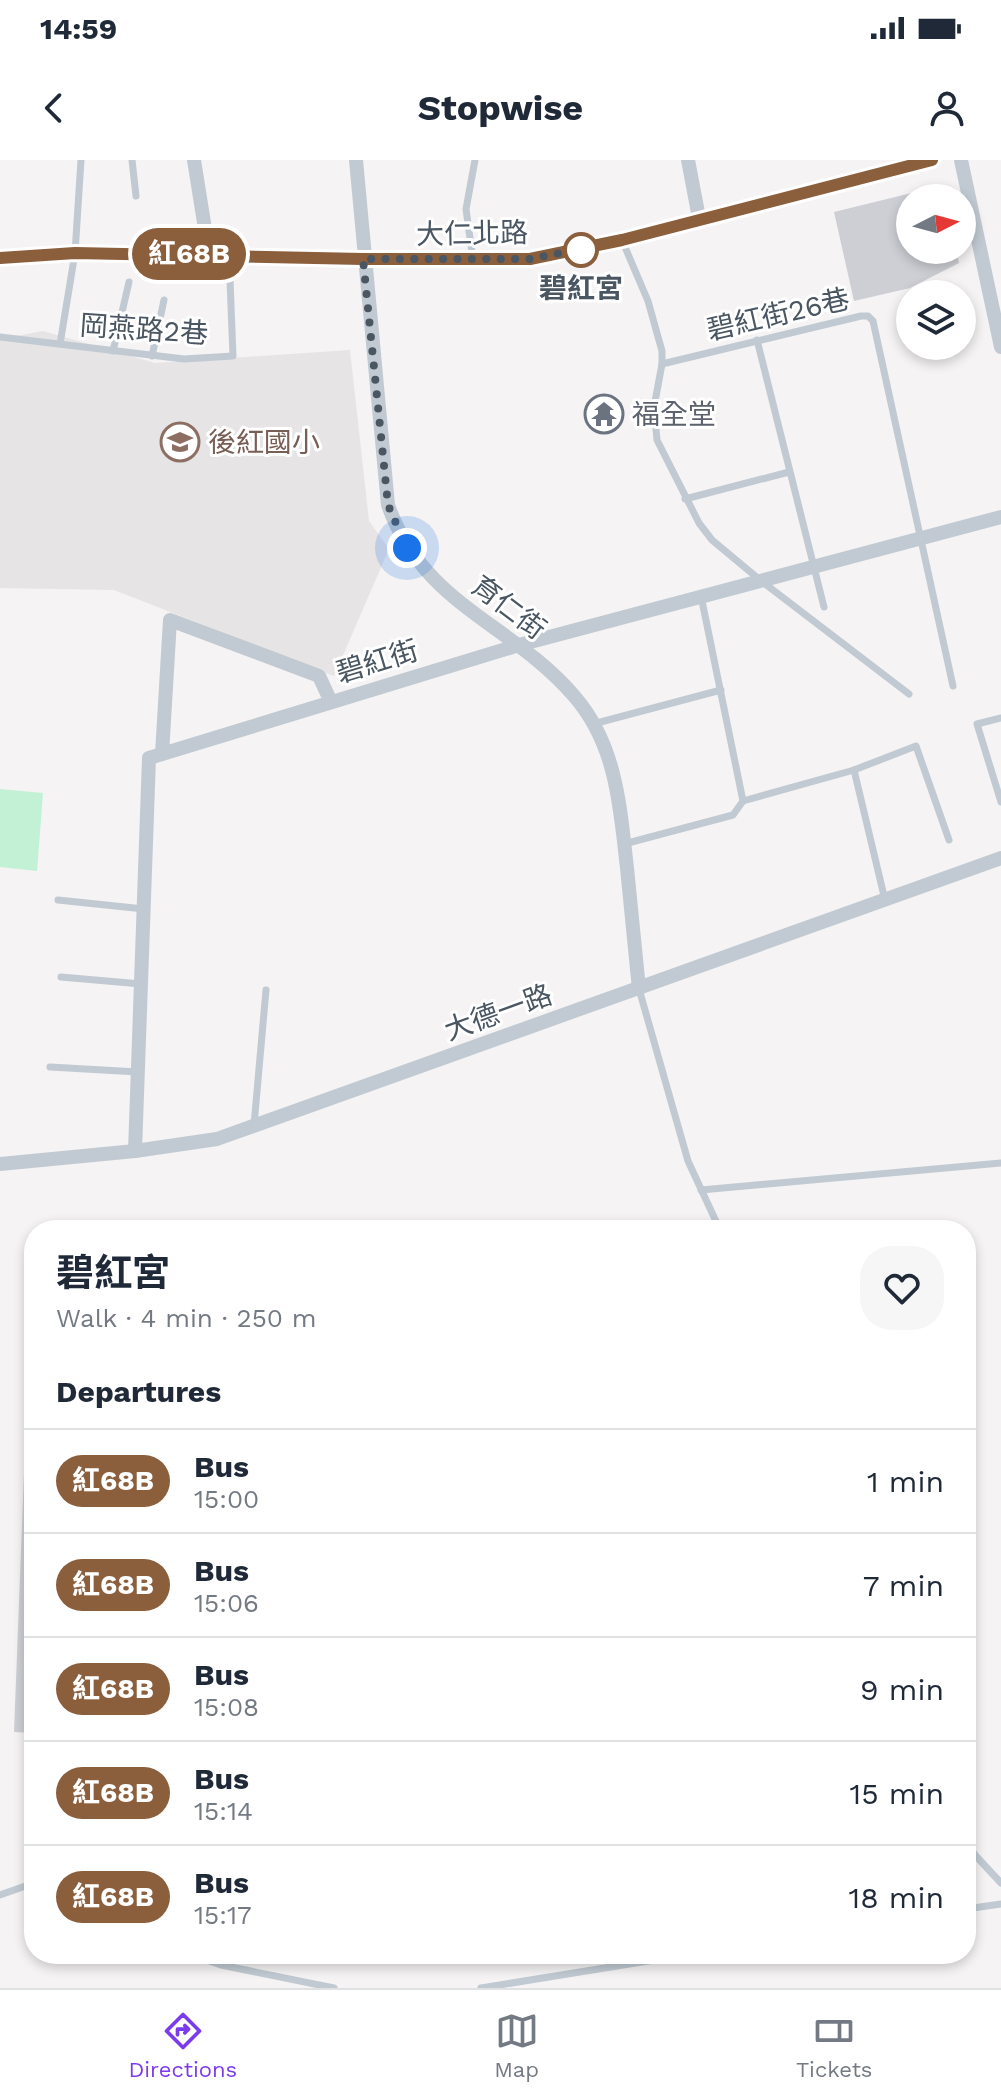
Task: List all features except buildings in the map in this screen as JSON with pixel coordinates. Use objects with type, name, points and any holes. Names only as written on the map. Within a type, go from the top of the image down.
[{"type":"street","points":[[194,160],[209,254]]},
{"type":"street","name":"育仁街","points":[[356,160],[388,505],[407,548],[435,583],[519,645],[576,698],[602,738],[618,785],[639,989]]},
{"type":"street","points":[[688,160],[699,218]]},
{"type":"street","name":"大仁北路","points":[[0,258],[75,253],[530,259],[622,240],[932,160]]},
{"type":"street","points":[[961,160],[1001,347]]},
{"type":"street","name":"碧紅街","points":[[162,754],[519,645],[1001,517]]},
{"type":"street","points":[[135,1151],[149,758],[162,754],[170,620],[319,676],[331,702]]},
{"type":"street","name":"大德一路","points":[[0,1164],[135,1151],[217,1139],[1001,858]]},
{"type":"lane","points":[[60,344],[75,253],[81,160]]},
{"type":"lane","points":[[132,160],[136,196]]},
{"type":"lane","points":[[473,260],[466,209],[475,160]]},
{"type":"lane","points":[[622,240],[657,330],[662,364],[654,407],[657,440],[699,523],[712,540],[760,580],[909,694]]},
{"type":"lane","name":"岡燕路2巷","points":[[0,337],[184,359],[233,356],[229,255]]},
{"type":"lane","points":[[113,351],[129,282]]},
{"type":"lane","points":[[152,356],[164,300]]},
{"type":"lane","name":"碧紅街26巷","points":[[662,364],[868,316],[873,321],[921,537]]},
{"type":"lane","points":[[757,340],[824,607]]},
{"type":"lane","points":[[685,499],[789,472]]},
{"type":"lane","points":[[921,537],[953,686]]},
{"type":"lane","points":[[701,596],[743,801]]},
{"type":"lane","points":[[593,724],[721,690]]},
{"type":"lane","points":[[1001,718],[977,724],[1001,802]]},
{"type":"lane","points":[[624,844],[733,815],[743,801],[854,770],[916,746],[949,840]]},
{"type":"lane","points":[[854,770],[885,900]]},
{"type":"lane","points":[[58,900],[144,909]]},
{"type":"lane","points":[[61,977],[141,984]]},
{"type":"lane","points":[[639,989],[688,1161],[715,1220]]},
{"type":"lane","points":[[254,1127],[266,990]]},
{"type":"lane","points":[[50,1067],[138,1072]]},
{"type":"lane","points":[[701,1190],[1001,1163]]},
{"type":"lane","points":[[976,1856],[1001,1883]]},
{"type":"lane","points":[[0,1895],[24,1887]]},
{"type":"lane","points":[[976,1908],[1001,1904]]},
{"type":"lane","points":[[218,1964],[334,1988]]},
{"type":"lane","points":[[481,1988],[629,1964]]},
{"type":"shaded area","name":"後紅國小","points":[[43,331],[155,363],[350,350],[369,521],[389,549],[334,676],[114,590],[0,588],[0,339]]},
{"type":"green space","points":[[0,789],[43,793],[37,871],[0,867]]},
{"type":"bus line","name":"紅68B","points":[[0,258],[75,253],[530,259],[622,240],[932,160]]},
{"type":"place","name":"碧紅宮","points":[[581,250]]},
{"type":"place","name":"福全堂","points":[[604,414]]},
{"type":"place","name":"後紅國小","points":[[180,442]]},
{"type":"route","points":[[407,548],[388,505],[363,259],[530,259],[591,247],[581,250]]}]
